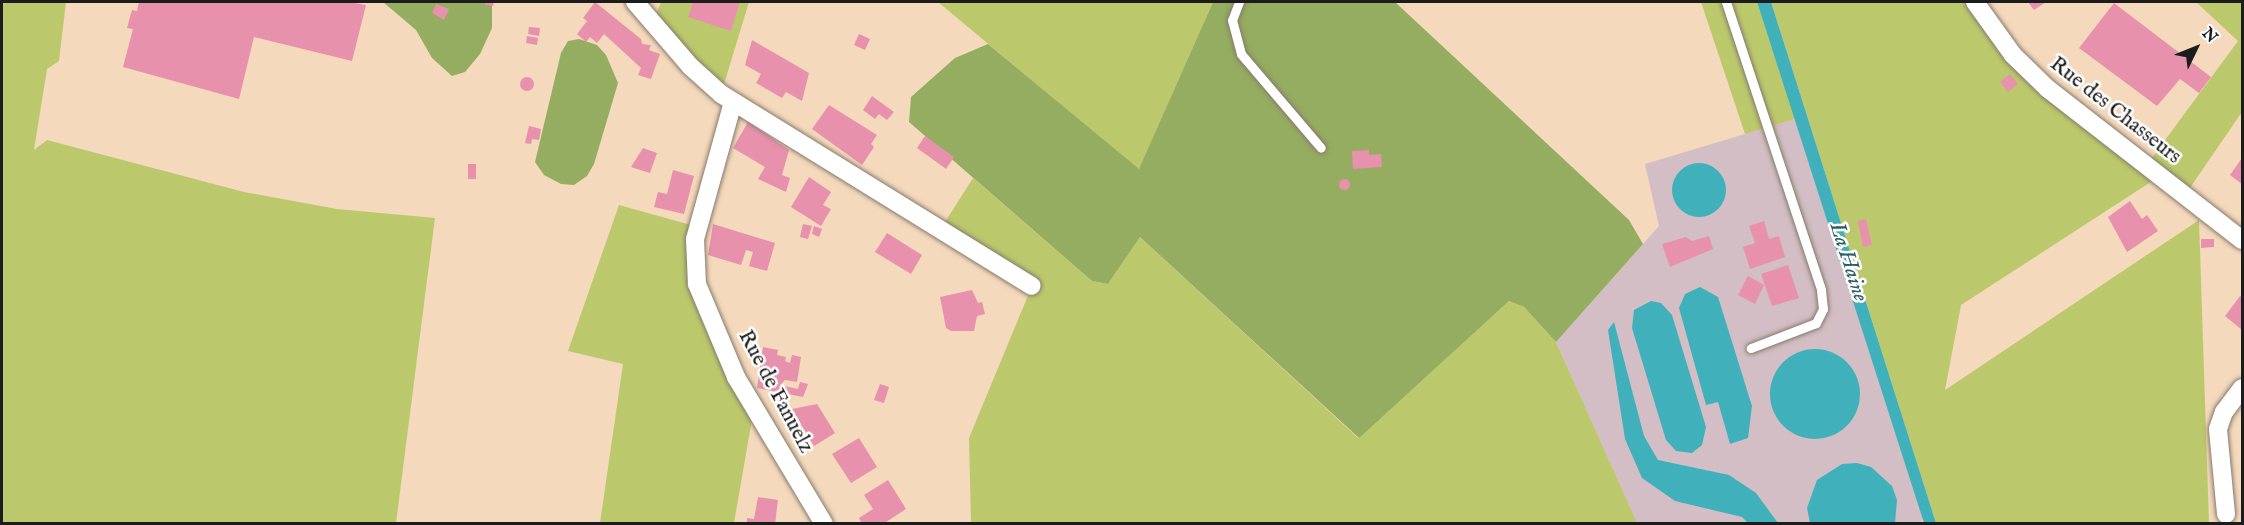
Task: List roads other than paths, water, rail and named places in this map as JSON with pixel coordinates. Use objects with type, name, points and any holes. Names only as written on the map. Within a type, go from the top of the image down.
[{"type":"street","points":[[635,2],[690,66],[733,102],[1032,286]]},
{"type":"street","name":"Rue des Chasseurs","points":[[1975,2],[2013,55],[2048,89],[2242,240]]},
{"type":"street","name":"Rue de Fanuelz","points":[[733,102],[695,239],[696,284],[736,377],[824,524]]},
{"type":"street","points":[[2226,514],[2218,429],[2224,412],[2242,388]]},
{"type":"lane","points":[[1239,2],[1232,21],[1241,54],[1321,148]]},
{"type":"lane","points":[[1726,2],[1821,290],[1823,309],[1816,323],[1751,348]]},
{"type":"water","name":"La Haine","points":[[1757,2],[1771,2],[1936,523],[1924,523]]},
{"type":"water","points":[[1694,163],[1704,163],[1714,167],[1722,175],[1726,190],[1722,205],[1714,213],[1704,217],[1694,217],[1684,213],[1676,205],[1672,195],[1672,185],[1676,175],[1684,167]]},
{"type":"water","points":[[1700,287],[1718,297],[1752,406],[1748,438],[1730,444],[1718,402],[1706,405],[1679,308],[1685,294]]},
{"type":"water","points":[[1651,301],[1661,303],[1672,315],[1706,427],[1702,445],[1692,453],[1676,451],[1666,440],[1632,328],[1634,310]]},
{"type":"water","points":[[1614,322],[1644,436],[1658,460],[1729,475],[1756,493],[1778,523],[1748,523],[1742,517],[1675,501],[1642,478],[1625,439],[1608,330]]},
{"type":"water","points":[[1815,349],[1832,353],[1847,362],[1856,377],[1860,394],[1856,411],[1847,426],[1832,435],[1815,439],[1798,435],[1783,426],[1774,411],[1770,394],[1774,377],[1783,362],[1798,353]]},
{"type":"water","points":[[1857,463],[1871,467],[1892,486],[1897,500],[1895,523],[1810,523],[1807,508],[1817,480],[1842,464]]}]
